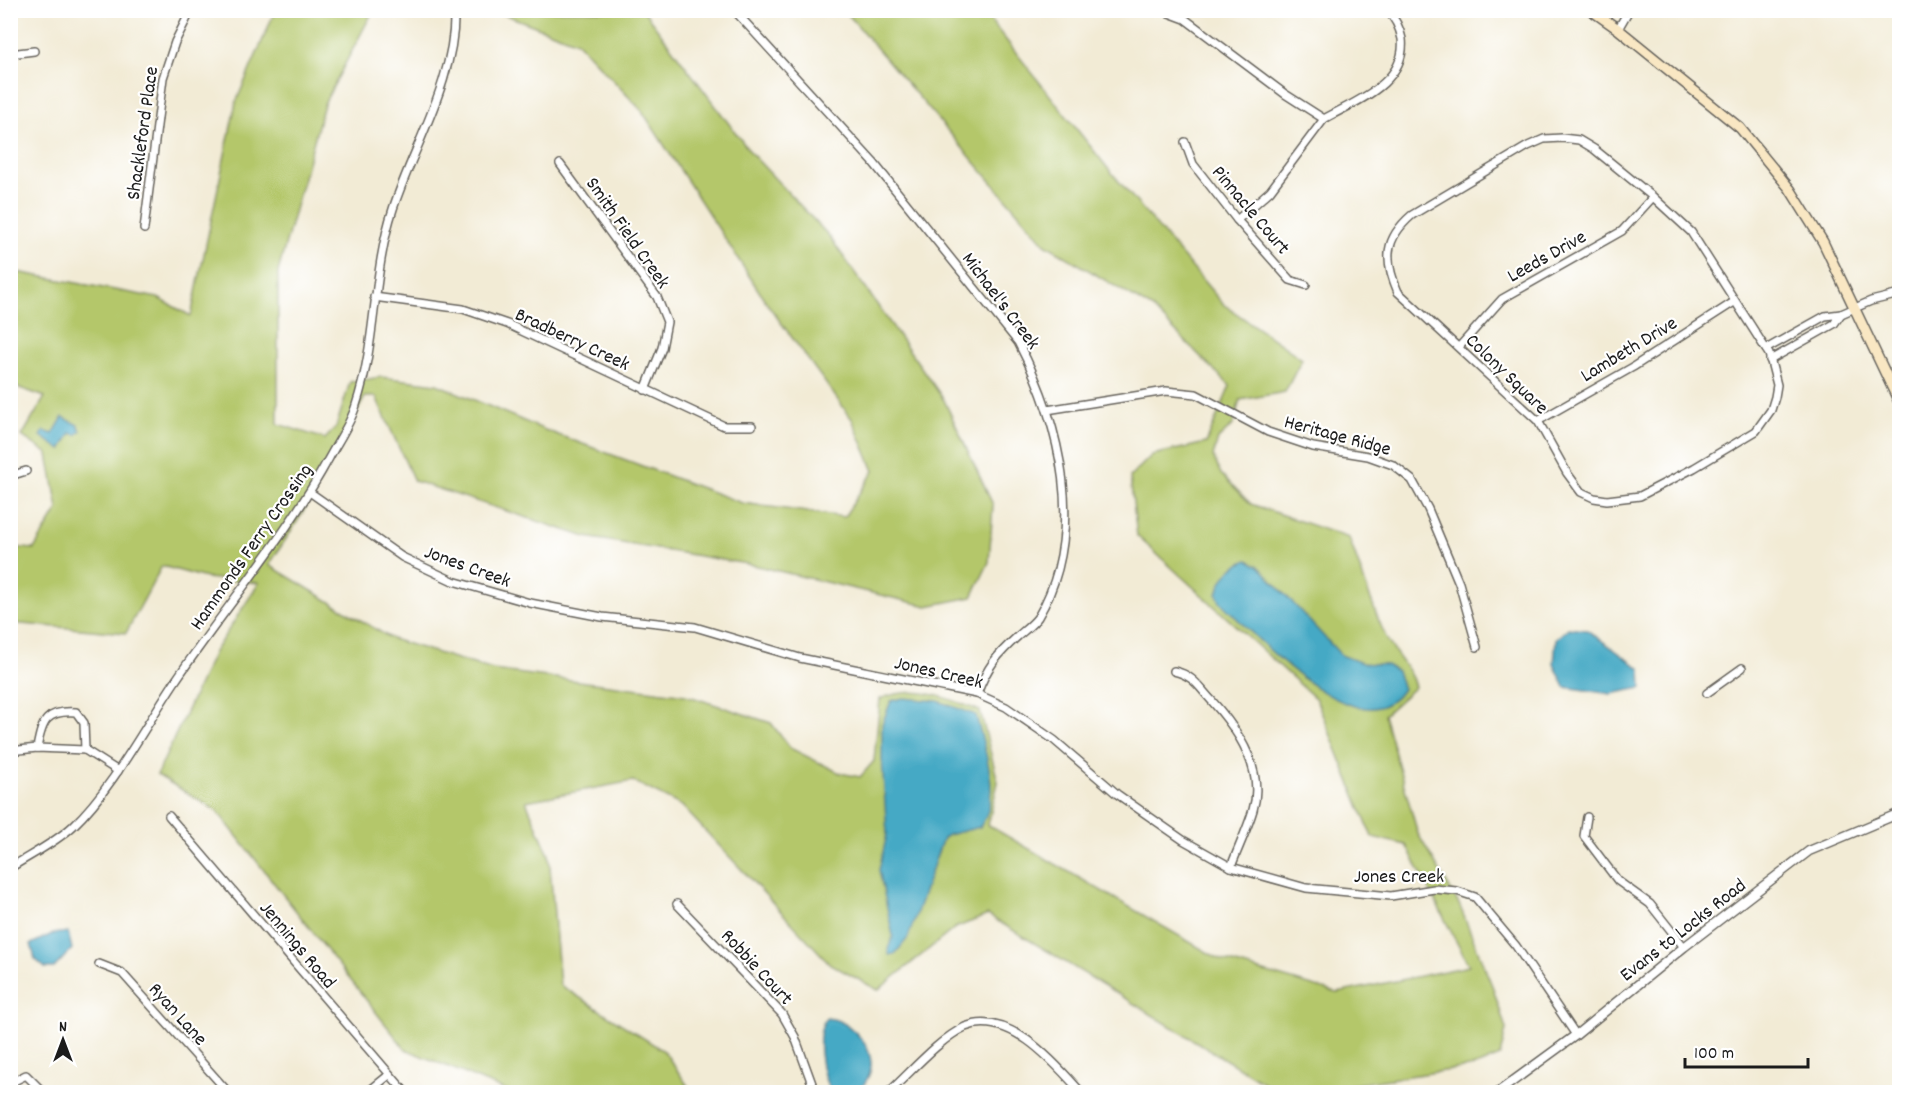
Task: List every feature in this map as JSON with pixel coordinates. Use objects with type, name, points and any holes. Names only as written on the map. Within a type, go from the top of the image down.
[{"type":"main road","points":[[1591,10],[1618,28],[1740,129],[1801,207],[1824,242],[1899,404]]},
{"type":"street","name":"Shackleford Place","points":[[144,229],[163,78],[175,42],[190,10]]},
{"type":"street","name":"Hammonds Ferry Crossing","points":[[10,868],[72,827],[118,771],[176,679],[311,493],[356,408],[370,348],[374,297],[391,214],[406,169],[441,87],[455,22],[454,10]]},
{"type":"street","name":"Michael's Creek","points":[[734,10],[873,162],[1018,342],[1036,376],[1047,410],[1063,478],[1063,548],[1037,618],[986,669],[977,694]]},
{"type":"street","points":[[1161,10],[1185,19],[1285,94],[1324,118]]},
{"type":"street","points":[[1237,220],[1270,191],[1324,118],[1380,87],[1395,70],[1403,52],[1401,33],[1387,10]]},
{"type":"street","points":[[1618,28],[1629,10]]},
{"type":"street","points":[[10,54],[34,51]]},
{"type":"street","name":"Colony Square","points":[[1544,139],[1579,140],[1653,196],[1691,232],[1766,349],[1777,385],[1775,398],[1756,431],[1640,496],[1607,500],[1594,498],[1581,492],[1567,473],[1538,421],[1398,292],[1391,277],[1390,243],[1398,227],[1412,215],[1528,146],[1544,139]]},
{"type":"street","name":"Pinnacle Court","points":[[1185,142],[1193,164],[1237,220],[1290,280],[1306,285]]},
{"type":"street","name":"Smith Field Creek","points":[[560,164],[657,297],[667,322],[662,348],[645,390]]},
{"type":"street","name":"Leeds Drive","points":[[1460,347],[1502,299],[1622,231],[1653,196]]},
{"type":"street","points":[[1766,349],[1825,316],[1840,314],[1899,294]]},
{"type":"street","name":"Bradberry Creek","points":[[374,297],[463,309],[507,324],[724,426],[752,426]]},
{"type":"street","name":"Lambeth Drive","points":[[1538,421],[1633,366],[1734,302]]},
{"type":"street","points":[[1770,360],[1834,324],[1840,314]]},
{"type":"street","name":"Heritage Ridge","points":[[1047,410],[1166,391],[1196,394],[1268,432],[1313,447],[1368,456],[1393,465],[1412,480],[1428,509],[1459,583],[1477,647]]},
{"type":"street","points":[[10,476],[26,471]]},
{"type":"street","name":"Jones Creek","points":[[311,493],[402,557],[453,581],[530,603],[602,617],[695,627],[800,658],[977,694],[1016,714],[1054,740],[1126,800],[1183,840],[1231,867],[1306,888],[1391,896],[1434,889],[1457,891],[1476,897],[1516,945],[1576,1035]]},
{"type":"street","points":[[1707,693],[1742,668]]},
{"type":"street","points":[[1174,671],[1188,674],[1223,713],[1251,760],[1254,808],[1231,867]]},
{"type":"street","points":[[37,748],[40,730],[46,719],[58,711],[76,712],[84,723],[85,750]]},
{"type":"street","points":[[10,751],[37,748],[85,750],[118,771]]},
{"type":"street","name":"Evans to Locks Road","points":[[1498,1092],[1576,1035],[1684,947],[1809,851],[1899,813]]},
{"type":"street","name":"Jennings Road","points":[[169,816],[405,1092]]},
{"type":"street","points":[[1587,816],[1584,836],[1618,881],[1650,904],[1684,947]]},
{"type":"street","name":"Robbie Court","points":[[677,904],[782,1014],[795,1037],[815,1092]]},
{"type":"street","name":"Ryan Lane","points":[[99,964],[122,973],[228,1092]]},
{"type":"street","points":[[889,1092],[948,1038],[966,1027],[987,1022],[1018,1031],[1081,1092]]},
{"type":"street","points":[[10,1083],[26,1075],[43,1092]]},
{"type":"street","points":[[369,1092],[389,1075]]},
{"type":"green space","points":[[275,11],[373,11],[324,104],[278,272],[278,424],[325,439],[336,427],[350,382],[381,377],[437,384],[545,430],[742,503],[844,517],[874,471],[852,419],[768,305],[642,111],[577,42],[495,11],[644,11],[751,153],[829,236],[944,400],[993,505],[989,562],[972,597],[927,606],[753,565],[586,537],[414,481],[376,397],[365,397],[302,514],[269,565],[392,639],[493,670],[686,695],[771,723],[790,748],[840,773],[860,777],[874,761],[880,699],[893,695],[918,693],[955,701],[980,711],[998,782],[988,825],[1219,959],[1337,993],[1469,966],[1406,845],[1372,837],[1316,699],[1137,536],[1130,477],[1152,455],[1206,443],[1230,386],[1153,309],[1045,244],[845,11],[983,11],[1106,166],[1223,304],[1302,359],[1285,392],[1240,400],[1233,425],[1218,439],[1213,456],[1221,474],[1251,504],[1349,538],[1385,635],[1413,680],[1415,687],[1384,715],[1418,834],[1459,904],[1493,988],[1506,1029],[1500,1056],[1476,1066],[1310,1091],[1264,1083],[988,915],[955,928],[878,990],[830,964],[682,806],[633,781],[526,801],[549,855],[560,985],[664,1051],[692,1092],[509,1092],[405,1049],[217,811],[157,775],[214,652],[259,583],[206,578],[162,566],[126,633],[11,623],[11,547],[34,549],[58,509],[48,454],[22,436],[45,397],[11,385],[11,271],[158,298],[191,316],[236,102]]},
{"type":"water","points":[[63,417],[78,425],[81,431],[76,435],[71,433],[61,450],[41,436],[44,431],[53,434]]},
{"type":"water","points":[[1248,560],[1259,566],[1341,655],[1362,663],[1387,665],[1397,671],[1403,689],[1384,705],[1361,707],[1335,698],[1308,682],[1281,660],[1220,602],[1217,594],[1221,582],[1228,573],[1236,565]]},
{"type":"water","points":[[1568,628],[1587,630],[1641,669],[1642,688],[1611,694],[1565,687],[1554,664],[1556,639]]},
{"type":"water","points":[[903,698],[938,701],[976,715],[987,757],[991,786],[987,814],[980,827],[943,838],[908,938],[895,954],[889,955],[888,949],[893,936],[879,870],[887,834],[882,724],[891,701]]},
{"type":"water","points":[[68,932],[72,949],[54,968],[45,968],[35,959],[31,944],[52,934]]},
{"type":"water","points":[[826,1018],[841,1022],[856,1032],[870,1054],[868,1078],[859,1092],[831,1092],[827,1085],[820,1055],[820,1034]]}]
